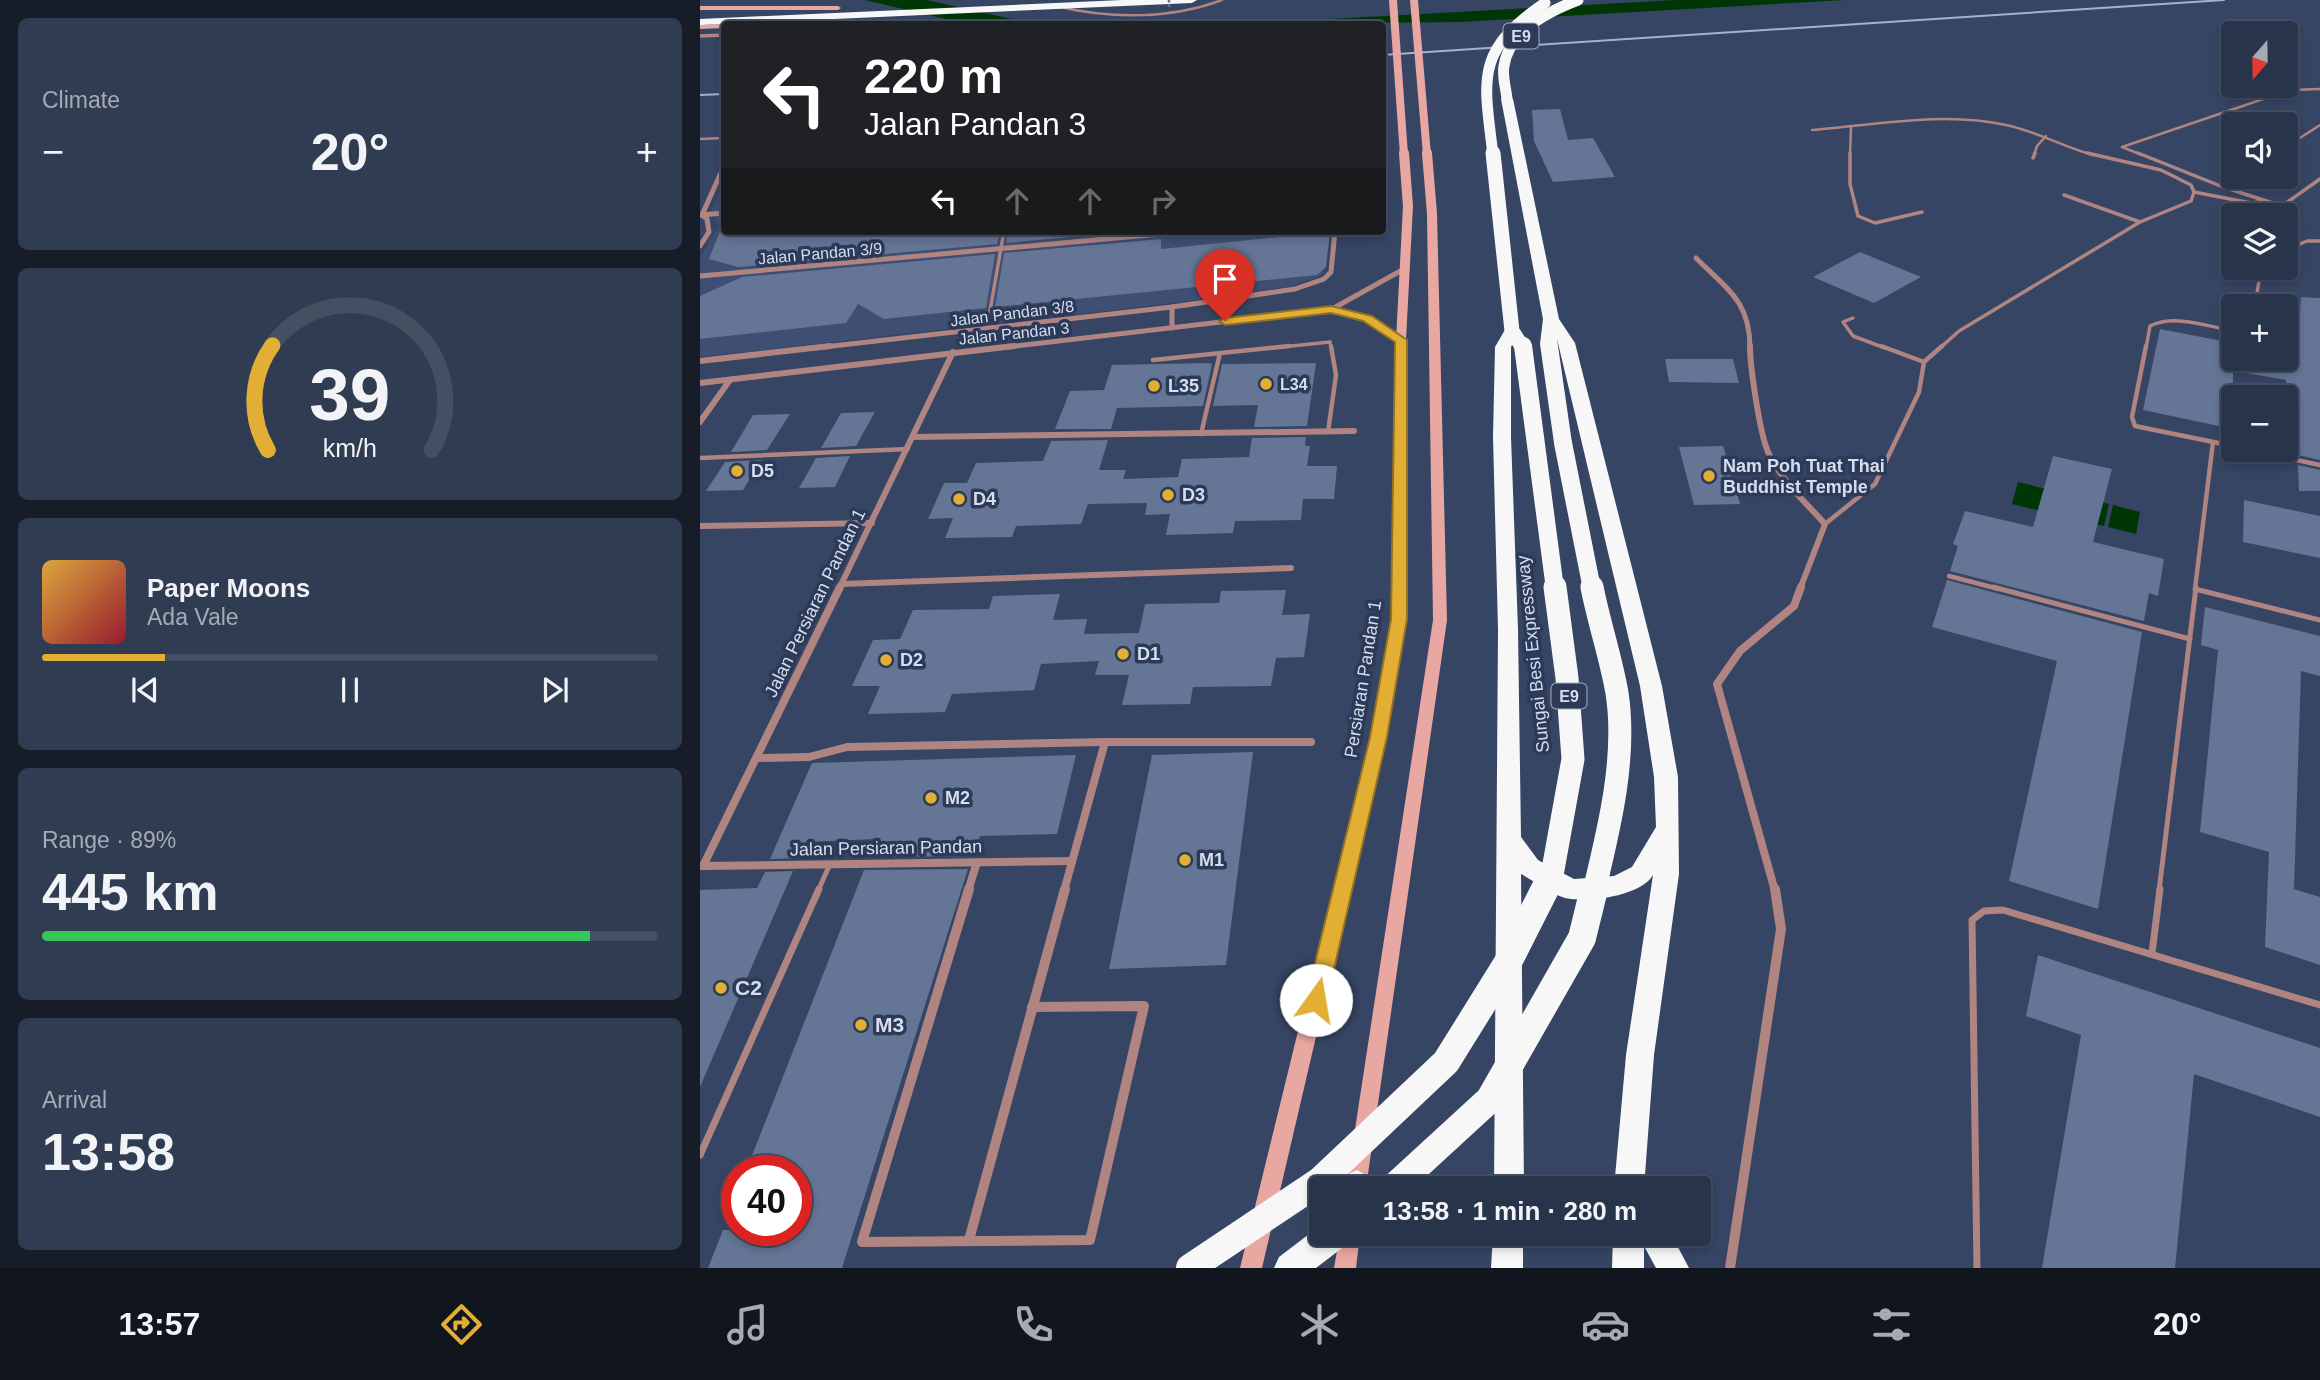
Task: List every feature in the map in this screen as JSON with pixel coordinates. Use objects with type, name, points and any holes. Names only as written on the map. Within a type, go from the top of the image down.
[{"type":"highway","points":[[702,21],[838,8],[1000,0]]},
{"type":"highway","points":[[702,21],[1192,0]]},
{"type":"highway","name":"Sungai Besi Expressway","points":[[1190,1268],[1320,1181],[1446,1062],[1507,964],[1552,875],[1573,759],[1567,678],[1523,346],[1512,331],[1485,84],[1493,49],[1521,18],[1552,0]]},
{"type":"highway","name":"E9","points":[[1406,1176],[1490,1099],[1582,938],[1610,826],[1618,759],[1617,694],[1567,472],[1548,344],[1551,319],[1507,99],[1504,62],[1530,25],[1578,0]]},
{"type":"highway","points":[[1551,319],[1567,343],[1592,442],[1651,686],[1666,777],[1667,874],[1640,1055],[1630,1176]]},
{"type":"highway","points":[[1509,1176],[1508,629],[1502,437],[1503,347],[1512,331]]},
{"type":"highway","points":[[1509,840],[1529,867],[1571,889],[1618,886],[1642,874],[1668,826]]},
{"type":"highway","points":[[1290,1268],[1319,1246]]},
{"type":"highway","points":[[1507,1268],[1508,1246]]},
{"type":"highway","points":[[1628,1246],[1628,1268]]},
{"type":"highway","points":[[1661,1246],[1673,1268]]},
{"type":"street","name":"Persiaran Pandan 1","points":[[1251,1268],[1378,737],[1399,619],[1401,340],[1408,206],[1393,0]]},
{"type":"street","points":[[1360,1176],[1440,620],[1432,214],[1414,0]]},
{"type":"street","points":[[700,8],[838,8]]},
{"type":"street","points":[[797,21],[858,16]]},
{"type":"street","points":[[702,21],[721,25]]},
{"type":"street","points":[[700,36],[721,35]]},
{"type":"street","points":[[701,215],[721,172]]},
{"type":"street","points":[[701,215],[721,213]]},
{"type":"street","points":[[700,246],[709,232],[707,219],[701,215]]},
{"type":"street","name":"Jalan Pandan 3/9","points":[[700,276],[1153,235]]},
{"type":"street","name":"Jalan Pandan 3/8","points":[[700,360],[1172,307],[1295,289],[1324,279],[1331,272],[1335,235]]},
{"type":"street","points":[[1696,258],[1739,300],[1750,325],[1750,362],[1767,450],[1781,474],[1825,524],[1794,606],[1740,652],[1717,684],[1775,889],[1781,929],[1730,1268]]},
{"type":"street","name":"Jalan Pandan 3","points":[[1331,309],[1404,269]]},
{"type":"street","points":[[1172,307],[1172,328]]},
{"type":"street","name":"Jalan Pandan 3","points":[[700,383],[1331,309],[1367,318],[1401,340]]},
{"type":"street","name":"Jalan Persiaran Pandan 1","points":[[701,866],[757,758],[953,352]]},
{"type":"street","points":[[700,422],[730,380]]},
{"type":"street","points":[[914,437],[1354,431]]},
{"type":"street","points":[[700,526],[872,523]]},
{"type":"street","points":[[842,584],[1292,568]]},
{"type":"street","points":[[757,758],[809,757],[847,747],[1105,742],[1311,742]]},
{"type":"street","points":[[969,1240],[1105,742]]},
{"type":"street","name":"Jalan Persiaran Pandan","points":[[701,866],[1072,860]]},
{"type":"street","points":[[977,862],[862,1242],[1090,1240],[1144,1006],[1032,1007]]},
{"type":"street","points":[[1218,1268],[1273,1184]]},
{"type":"street","points":[[1345,1268],[1348,1246]]},
{"type":"lane","points":[[1058,6],[1097,15],[1202,8],[1222,0]]},
{"type":"lane","points":[[2225,112],[2290,90],[2320,89]]},
{"type":"lane","points":[[2221,113],[2122,147],[2221,186]]},
{"type":"lane","points":[[1812,130],[1963,120],[2003,124],[2046,136],[2092,155],[2184,179],[2192,185],[2194,192],[2191,201],[2140,222],[1959,331],[1924,362],[1919,392],[1875,484],[1846,510],[1825,524]]},
{"type":"lane","points":[[2298,139],[2320,125]]},
{"type":"lane","points":[[1851,127],[1850,183],[1853,205],[1858,216],[1875,223],[1922,212]]},
{"type":"lane","points":[[2033,158],[2037,146],[2046,136]]},
{"type":"lane","points":[[700,139],[721,138]]},
{"type":"lane","points":[[2229,189],[2282,206],[2320,179]]},
{"type":"lane","points":[[2194,192],[2250,203],[2261,204],[2266,201]]},
{"type":"lane","points":[[2064,195],[2140,222]]},
{"type":"lane","points":[[987,328],[1004,235]]},
{"type":"lane","points":[[2298,245],[2307,241],[2320,241]]},
{"type":"lane","points":[[1853,318],[1843,322],[1853,336],[1924,362]]},
{"type":"lane","points":[[2221,329],[2169,321],[2154,322],[2150,326],[2132,417],[2135,426],[2221,444]]},
{"type":"lane","points":[[1153,360],[1330,342],[1336,375],[1328,432]]},
{"type":"lane","points":[[1201,434],[1220,353]]},
{"type":"lane","points":[[2152,953],[2213,442]]},
{"type":"lane","points":[[700,458],[908,449]]},
{"type":"lane","points":[[2298,460],[2320,465]]},
{"type":"lane","points":[[1948,576],[2190,639]]},
{"type":"lane","points":[[2196,589],[2320,620]]},
{"type":"lane","points":[[700,1155],[830,864]]},
{"type":"lane","points":[[1977,1268],[1972,920],[1984,911],[2003,911],[2320,1005]]},
{"type":"path","points":[[1169,0],[1169,8]]},
{"type":"shaded area","points":[[865,0],[927,0],[1021,21],[954,21]]},
{"type":"shaded area","points":[[1676,0],[1845,0],[1460,22],[1310,21]]},
{"type":"shaded area","points":[[721,188],[721,235],[1328,235],[1323,273],[1291,286],[1166,304],[700,357],[700,258],[718,227],[712,210]]},
{"type":"shaded area","points":[[2018,482],[2109,504],[2104,526],[2012,504]]},
{"type":"shaded area","points":[[2113,505],[2140,512],[2136,534],[2108,527]]},
{"type":"building","points":[[1560,109],[1568,140],[1593,138],[1615,177],[1553,182],[1534,141],[1532,110]]},
{"type":"building","points":[[720,231],[721,235],[999,235],[997,244],[738,267],[709,259]]},
{"type":"building","points":[[1007,235],[1092,235],[1006,243]]},
{"type":"building","points":[[1300,235],[1330,235],[1326,267],[1317,275],[995,307],[1004,253],[1161,239],[1161,249]]},
{"type":"building","points":[[1860,252],[1921,277],[1874,303],[1813,277]]},
{"type":"building","points":[[995,254],[986,308],[884,319],[858,304],[846,323],[700,339],[700,296],[742,277]]},
{"type":"building","points":[[2301,297],[2320,298],[2320,460],[2298,455],[2298,385],[2286,385],[2286,380],[2235,371],[2298,371]]},
{"type":"building","points":[[2160,329],[2221,341],[2221,371],[2233,371],[2233,385],[2221,385],[2221,426],[2143,410]]},
{"type":"building","points":[[1665,359],[1733,359],[1739,383],[1669,382]]},
{"type":"building","name":"L34","points":[[1316,363],[1307,426],[1254,427],[1258,405],[1213,406],[1222,364]]},
{"type":"building","name":"L35","points":[[1212,364],[1203,406],[1117,408],[1111,429],[1055,429],[1070,391],[1104,390],[1112,365]]},
{"type":"building","points":[[875,412],[856,446],[821,448],[841,413]]},
{"type":"building","points":[[790,414],[767,450],[731,452],[753,415]]},
{"type":"building","points":[[1306,437],[1305,446],[1310,446],[1307,466],[1337,466],[1334,499],[1303,499],[1301,520],[1235,521],[1233,533],[1166,535],[1170,514],[1145,515],[1147,503],[1088,504],[1081,524],[1016,526],[1012,537],[945,538],[953,518],[928,519],[944,483],[967,483],[976,463],[1043,461],[1051,441],[1108,440],[1099,470],[1126,470],[1123,479],[1178,477],[1182,459],[1249,457],[1252,438]]},
{"type":"building","name":"Nam Poh Tuat Thai Buddhist Temple","points":[[1723,446],[1740,504],[1694,505],[1679,447]]},
{"type":"building","points":[[850,456],[835,487],[799,488],[816,458]]},
{"type":"building","points":[[2053,456],[2112,469],[2093,542],[2164,559],[2158,596],[2149,593],[2144,621],[1950,571],[1958,546],[1953,544],[1965,511],[2033,527]]},
{"type":"building","points":[[761,460],[743,490],[706,491],[725,462]]},
{"type":"building","points":[[2298,465],[2320,470],[2320,491],[2299,491]]},
{"type":"building","points":[[2244,500],[2320,516],[2320,558],[2243,542]]},
{"type":"building","points":[[1947,580],[2142,632],[2098,909],[2009,881],[2057,661],[1932,627]]},
{"type":"building","points":[[1286,590],[1282,615],[1310,614],[1304,657],[1276,658],[1271,686],[1193,687],[1190,704],[1122,705],[1129,675],[1095,675],[1099,661],[1041,664],[1034,690],[952,694],[945,712],[868,714],[880,686],[852,686],[873,640],[900,639],[913,610],[989,609],[993,596],[1060,594],[1053,620],[1087,619],[1084,634],[1139,633],[1145,604],[1219,603],[1221,591]]},
{"type":"building","points":[[2205,607],[2320,636],[2320,676],[2301,671],[2294,889],[2320,897],[2320,965],[2265,947],[2269,852],[2200,832],[2218,650],[2201,645]]},
{"type":"building","name":"M1","points":[[1253,752],[1226,965],[1109,969],[1152,755]]},
{"type":"building","name":"M2","points":[[1076,755],[1057,834],[980,836],[974,856],[869,857],[876,839],[806,842],[799,858],[770,859],[812,763]]},
{"type":"building","name":"M3","points":[[968,869],[842,1268],[708,1268],[721,1235],[721,1246],[812,1246],[812,1155],[752,1155],[864,870]]},
{"type":"building","name":"C2","points":[[793,871],[700,1087],[700,890],[757,888],[765,872]]},
{"type":"building","points":[[2038,955],[2320,1048],[2320,1117],[2194,1074],[2175,1268],[2042,1268],[2081,1035],[2026,1016]]},
{"type":"tram line","points":[[1386,55],[2224,0]]},
{"type":"tram line","points":[[700,95],[721,94]]},
{"type":"place","name":"L34","points":[[1266,384]]},
{"type":"place","name":"L35","points":[[1154,386]]},
{"type":"place","name":"D5","points":[[737,471]]},
{"type":"place","name":"Nam Poh Tuat Thai Buddhist Temple","points":[[1709,476]]},
{"type":"place","name":"D3","points":[[1168,495]]},
{"type":"place","name":"D4","points":[[959,499]]},
{"type":"place","name":"D1","points":[[1123,654]]},
{"type":"place","name":"D2","points":[[886,660]]},
{"type":"place","name":"M2","points":[[931,798]]},
{"type":"place","name":"M1","points":[[1185,860]]},
{"type":"place","name":"C2","points":[[721,988]]},
{"type":"place","name":"M3","points":[[861,1025]]},
{"type":"route","points":[[1225,321],[1331,309],[1367,318],[1401,340],[1399,619],[1378,737],[1316,1000]]}]
